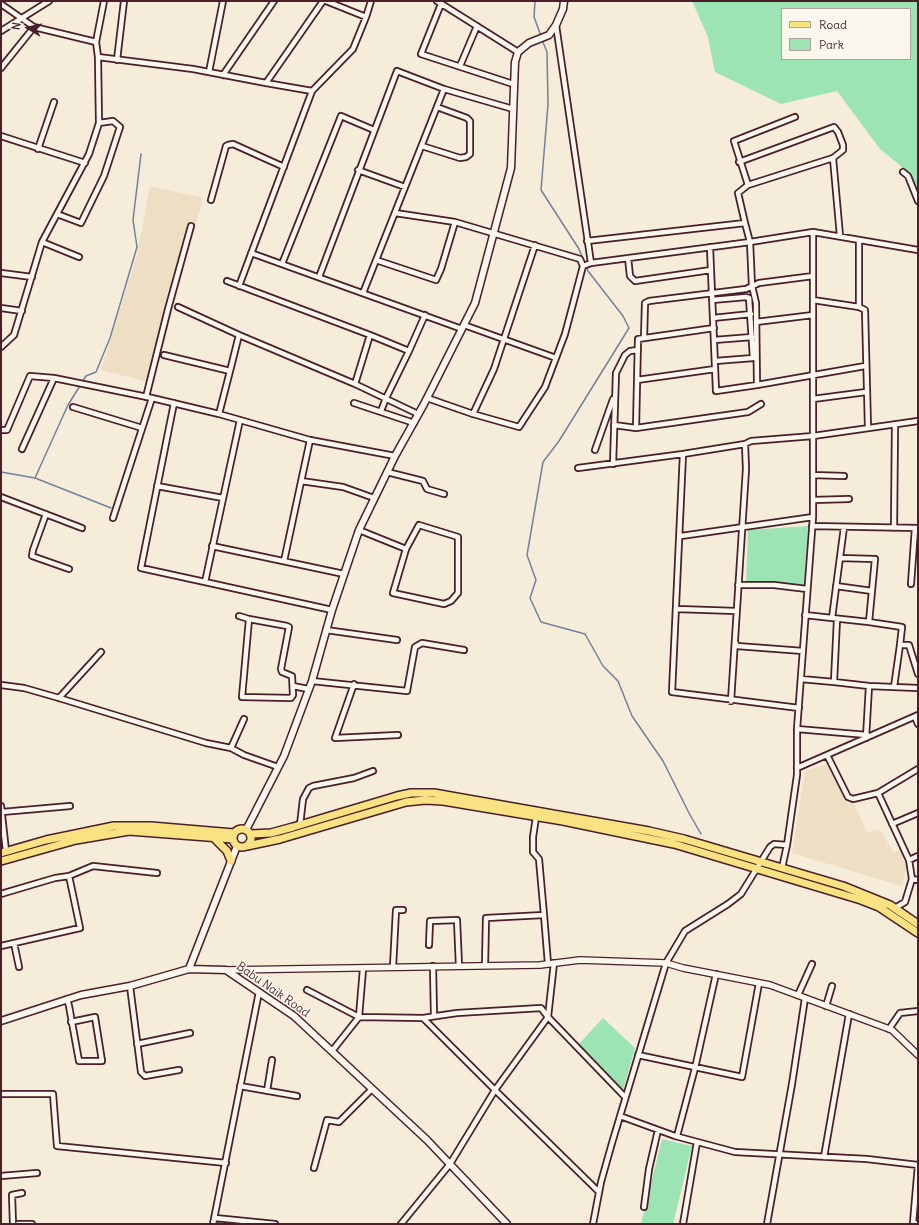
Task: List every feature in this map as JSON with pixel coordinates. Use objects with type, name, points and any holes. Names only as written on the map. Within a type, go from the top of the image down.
[{"type":"main road","points":[[247,846],[251,840],[248,832],[278,767],[312,681],[332,610],[359,530],[395,456],[414,423],[475,303],[511,168],[515,62],[518,52],[529,43],[549,35],[556,25],[563,9],[564,1]]},
{"type":"main road","points":[[1,861],[76,840],[129,831],[162,832],[214,838],[233,836],[238,830],[271,833],[397,796],[434,793],[649,831],[684,839],[860,900],[879,908],[918,933]]},
{"type":"main road","points":[[237,846],[247,846],[280,839],[417,801],[443,801],[536,817],[674,844],[758,865],[782,868],[843,886],[877,898],[918,924]]},
{"type":"main road","points":[[4,852],[46,840],[114,826],[151,826],[233,836]]},
{"type":"main road","points":[[189,969],[237,846],[233,836]]},
{"type":"main road","points":[[214,838],[227,851],[231,861]]},
{"type":"main road","name":"Babu Naik Road","points":[[1,1021],[81,995],[130,986],[189,969],[226,970],[294,1016],[450,1164],[506,1224]]},
{"type":"street","points":[[1,31],[50,1]]},
{"type":"street","points":[[1,347],[14,335],[42,242],[85,163],[99,123],[98,57],[96,42],[104,1]]},
{"type":"street","points":[[118,60],[124,1]]},
{"type":"street","points":[[209,72],[223,1]]},
{"type":"street","points":[[223,75],[274,1]]},
{"type":"street","points":[[266,83],[325,1],[366,17]]},
{"type":"street","points":[[239,286],[312,91],[353,48],[371,1]]},
{"type":"street","points":[[437,1],[518,52]]},
{"type":"street","points":[[1,4],[21,20],[34,27],[96,42]]},
{"type":"street","points":[[441,4],[421,54],[514,84]]},
{"type":"street","points":[[556,25],[591,264]]},
{"type":"street","points":[[460,66],[476,26]]},
{"type":"street","points":[[1,68],[34,27]]},
{"type":"street","points":[[98,57],[209,72],[312,91]]},
{"type":"street","points":[[318,277],[397,71],[444,89],[513,109]]},
{"type":"street","points":[[363,293],[444,89]]},
{"type":"street","points":[[38,149],[54,102]]},
{"type":"street","points":[[422,146],[460,158],[466,158],[470,154],[470,121],[467,118],[437,107]]},
{"type":"street","points":[[282,264],[341,116],[374,130]]},
{"type":"street","points":[[748,185],[739,162],[734,141],[795,117]]},
{"type":"street","points":[[57,214],[81,224],[104,176],[120,127],[113,121],[99,123]]},
{"type":"street","points":[[739,162],[834,127],[838,132],[843,145],[843,150],[833,158],[748,185],[738,193],[750,242],[752,286],[756,304],[758,385]]},
{"type":"street","points":[[1,136],[85,163]]},
{"type":"street","points":[[211,200],[226,146],[228,145],[233,144],[284,167]]},
{"type":"street","points":[[833,158],[840,236]]},
{"type":"street","points":[[358,170],[405,187]]},
{"type":"street","points":[[903,172],[908,176],[918,200]]},
{"type":"street","points":[[395,213],[455,222],[580,259],[583,266],[565,334],[545,387],[519,427],[473,414],[427,398]]},
{"type":"street","points":[[376,260],[436,280],[441,269],[455,222]]},
{"type":"street","points":[[587,241],[745,223]]},
{"type":"street","points":[[113,518],[142,428],[168,309],[191,226]]},
{"type":"street","points":[[782,868],[787,845],[797,768],[797,729],[813,517],[813,232]]},
{"type":"street","points":[[583,266],[628,258],[813,232],[918,250]]},
{"type":"street","points":[[859,240],[859,307]]},
{"type":"street","points":[[42,242],[79,257]]},
{"type":"street","points":[[473,414],[494,369],[535,245]]},
{"type":"street","points":[[710,247],[716,391],[865,366]]},
{"type":"street","points":[[251,253],[424,315],[504,339],[556,358]]},
{"type":"street","points":[[628,258],[630,276],[635,281],[711,270]]},
{"type":"street","points":[[1,273],[32,277]]},
{"type":"street","points":[[644,338],[645,302],[712,293],[752,286],[759,283],[813,276]]},
{"type":"street","points":[[227,281],[409,351]]},
{"type":"street","points":[[712,300],[746,296],[749,298],[751,314],[753,358],[715,361]]},
{"type":"street","points":[[813,300],[859,307],[865,310],[865,366],[868,428]]},
{"type":"street","points":[[178,307],[239,336],[355,384],[418,414]]},
{"type":"street","points":[[1,308],[22,311]]},
{"type":"street","points":[[713,318],[751,314]]},
{"type":"street","points":[[381,411],[424,315]]},
{"type":"street","points":[[756,322],[813,316]]},
{"type":"street","points":[[636,428],[638,339],[714,328]]},
{"type":"street","points":[[355,384],[370,335]]},
{"type":"street","points":[[219,414],[239,336]]},
{"type":"street","points":[[714,340],[752,337]]},
{"type":"street","points":[[613,464],[616,373],[621,361],[630,351],[638,350]]},
{"type":"street","points":[[164,355],[230,371]]},
{"type":"street","points":[[637,380],[715,370]]},
{"type":"street","points":[[1,430],[7,430],[30,376],[54,378],[149,397],[219,414],[310,440],[395,456]]},
{"type":"street","points":[[22,449],[54,378]]},
{"type":"street","points":[[813,399],[866,392]]},
{"type":"street","points":[[595,450],[615,394]]},
{"type":"street","points":[[174,403],[140,568],[332,610]]},
{"type":"street","points":[[354,403],[414,423]]},
{"type":"street","points":[[614,425],[636,428],[748,412],[761,404]]},
{"type":"street","points":[[73,407],[142,428]]},
{"type":"street","points":[[205,582],[240,420]]},
{"type":"street","points":[[578,468],[683,454],[745,444],[750,441],[813,436],[918,421]]},
{"type":"street","points":[[894,528],[895,425]]},
{"type":"street","points":[[284,561],[310,440]]},
{"type":"street","points":[[731,701],[741,528],[746,470],[745,444]]},
{"type":"street","points":[[683,454],[681,536],[672,692],[731,701],[799,708]]},
{"type":"street","points":[[387,472],[423,482],[427,489],[444,494]]},
{"type":"street","points":[[813,475],[844,476]]},
{"type":"street","points":[[301,481],[343,487],[374,498]]},
{"type":"street","points":[[157,486],[223,498]]},
{"type":"street","points":[[1,497],[82,528]]},
{"type":"street","points":[[813,500],[849,499]]},
{"type":"street","points":[[46,514],[32,556],[69,569]]},
{"type":"street","points":[[681,536],[813,517]]},
{"type":"street","points":[[419,526],[458,537],[458,593],[451,601],[444,604],[392,593],[406,549],[419,526]]},
{"type":"street","points":[[812,526],[916,528],[911,584]]},
{"type":"street","points":[[834,682],[834,618],[836,586],[844,527]]},
{"type":"street","points":[[359,530],[406,549]]},
{"type":"street","points":[[212,546],[344,574]]},
{"type":"street","points":[[840,558],[875,559],[869,622]]},
{"type":"street","points":[[738,585],[774,585],[808,589]]},
{"type":"street","points":[[836,586],[872,591]]},
{"type":"street","points":[[677,609],[736,611]]},
{"type":"street","points":[[805,615],[902,627],[894,687]]},
{"type":"street","points":[[239,616],[289,627],[289,634],[281,669],[282,672],[292,676],[292,696],[289,698],[242,697],[250,619]]},
{"type":"street","points":[[326,630],[397,640]]},
{"type":"street","points":[[734,641],[737,646],[803,652]]},
{"type":"street","points":[[312,681],[354,684],[407,691],[415,647],[422,643],[464,650]]},
{"type":"street","points":[[900,645],[909,645],[918,674]]},
{"type":"street","points":[[58,698],[101,652]]},
{"type":"street","points":[[801,679],[869,686],[918,688]]},
{"type":"street","points":[[354,684],[335,738],[398,735]]},
{"type":"street","points":[[1,685],[24,688],[206,743],[231,748],[244,755],[278,767]]},
{"type":"street","points":[[293,686],[308,689]]},
{"type":"street","points":[[866,736],[869,686]]},
{"type":"street","points":[[797,768],[866,736],[916,716],[918,724]]},
{"type":"street","points":[[231,748],[244,719]]},
{"type":"street","points":[[797,729],[866,736]]},
{"type":"street","points":[[827,755],[848,798],[853,799],[878,793],[918,769]]},
{"type":"street","points":[[300,825],[303,799],[309,788],[354,778],[373,771]]},
{"type":"street","points":[[878,793],[909,860],[912,879],[905,902],[895,908]]},
{"type":"street","points":[[4,852],[1,809],[70,806]]},
{"type":"street","points":[[892,824],[918,813]]},
{"type":"street","points":[[536,817],[533,837],[533,852],[539,859],[548,964]]},
{"type":"street","points":[[593,1224],[599,1192],[620,1116],[666,963],[685,930],[728,904],[741,894],[770,847],[774,844],[787,845]]},
{"type":"street","points":[[909,860],[918,856]]},
{"type":"street","points":[[1,894],[55,878],[69,876],[93,866],[157,873]]},
{"type":"street","points":[[1,946],[80,928],[69,876]]},
{"type":"street","points":[[912,879],[918,880]]},
{"type":"street","points":[[393,967],[396,910],[403,910]]},
{"type":"street","points":[[486,966],[486,918],[544,915]]},
{"type":"street","points":[[429,945],[430,921],[457,920],[459,966]]},
{"type":"street","points":[[14,943],[19,967]]},
{"type":"street","points":[[226,970],[486,966],[548,964],[580,960],[666,963],[759,983],[798,995],[892,1030],[917,1051]]},
{"type":"street","points":[[401,1224],[450,1164],[495,1090],[548,1017],[554,963]]},
{"type":"street","points":[[798,995],[812,964]]},
{"type":"street","points":[[433,966],[434,1016]]},
{"type":"street","points":[[332,1052],[359,1017],[363,969]]},
{"type":"street","points":[[677,1136],[695,1068],[716,974]]},
{"type":"street","points":[[638,1055],[742,1077],[759,983]]},
{"type":"street","points":[[130,986],[141,1072],[144,1076],[179,1070]]},
{"type":"street","points":[[826,1006],[832,986]]},
{"type":"street","points":[[307,990],[359,1017],[424,1018],[458,1013],[541,1008],[626,1097]]},
{"type":"street","points":[[213,1224],[258,992]]},
{"type":"street","points":[[767,1224],[780,1154],[805,998]]},
{"type":"street","points":[[67,999],[71,1022],[79,1061],[102,1061],[95,1017],[71,1022]]},
{"type":"street","points":[[889,1029],[900,1013],[918,1011]]},
{"type":"street","points":[[824,1157],[848,1014]]},
{"type":"street","points":[[424,1018],[599,1192]]},
{"type":"street","points":[[137,1044],[190,1033]]},
{"type":"street","points":[[267,1091],[272,1060]]},
{"type":"street","points":[[240,1086],[297,1096]]},
{"type":"street","points":[[314,1168],[328,1120],[339,1122],[372,1089]]},
{"type":"street","points":[[1,1094],[53,1094],[57,1146],[226,1163]]},
{"type":"street","points":[[620,1116],[677,1136],[735,1152],[867,1159],[918,1165],[913,1223],[918,1224]]},
{"type":"street","points":[[644,1207],[649,1169],[658,1130]]},
{"type":"street","points":[[683,1224],[697,1142]]},
{"type":"street","points":[[1,1176],[37,1173]]},
{"type":"street","points":[[13,1224],[12,1195],[22,1193]]},
{"type":"street","points":[[215,1218],[275,1224]]},
{"type":"street","points":[[18,1224],[32,1224]]},
{"type":"shaded area","points":[[150,186],[203,198],[153,383],[101,370],[137,255]]},
{"type":"shaded area","points":[[827,764],[847,802],[854,804],[867,832],[880,829],[893,852],[901,850],[906,869],[902,886],[792,853],[805,771]]},
{"type":"green space","points":[[692,1],[918,1],[918,190],[908,172],[880,149],[837,91],[781,104],[715,72],[708,37]]},
{"type":"green space","points":[[808,526],[804,586],[746,583],[748,530]]},
{"type":"green space","points":[[603,1018],[635,1048],[623,1090],[577,1046]]},
{"type":"green space","points":[[662,1139],[692,1146],[673,1224],[641,1224]]},
{"type":"waterway","points":[[535,1],[534,17],[541,36]]},
{"type":"waterway","points":[[542,40],[547,52],[548,104],[541,190],[579,249],[588,271],[623,316],[629,328],[559,441],[543,462],[527,555],[536,580],[530,598],[541,622],[585,634],[603,666],[618,681],[632,716],[663,761],[701,834]]},
{"type":"waterway","points":[[35,478],[68,405],[86,376],[96,372],[110,338],[137,247],[133,220],[141,154]]},
{"type":"waterway","points":[[1,472],[35,478],[111,508]]}]
